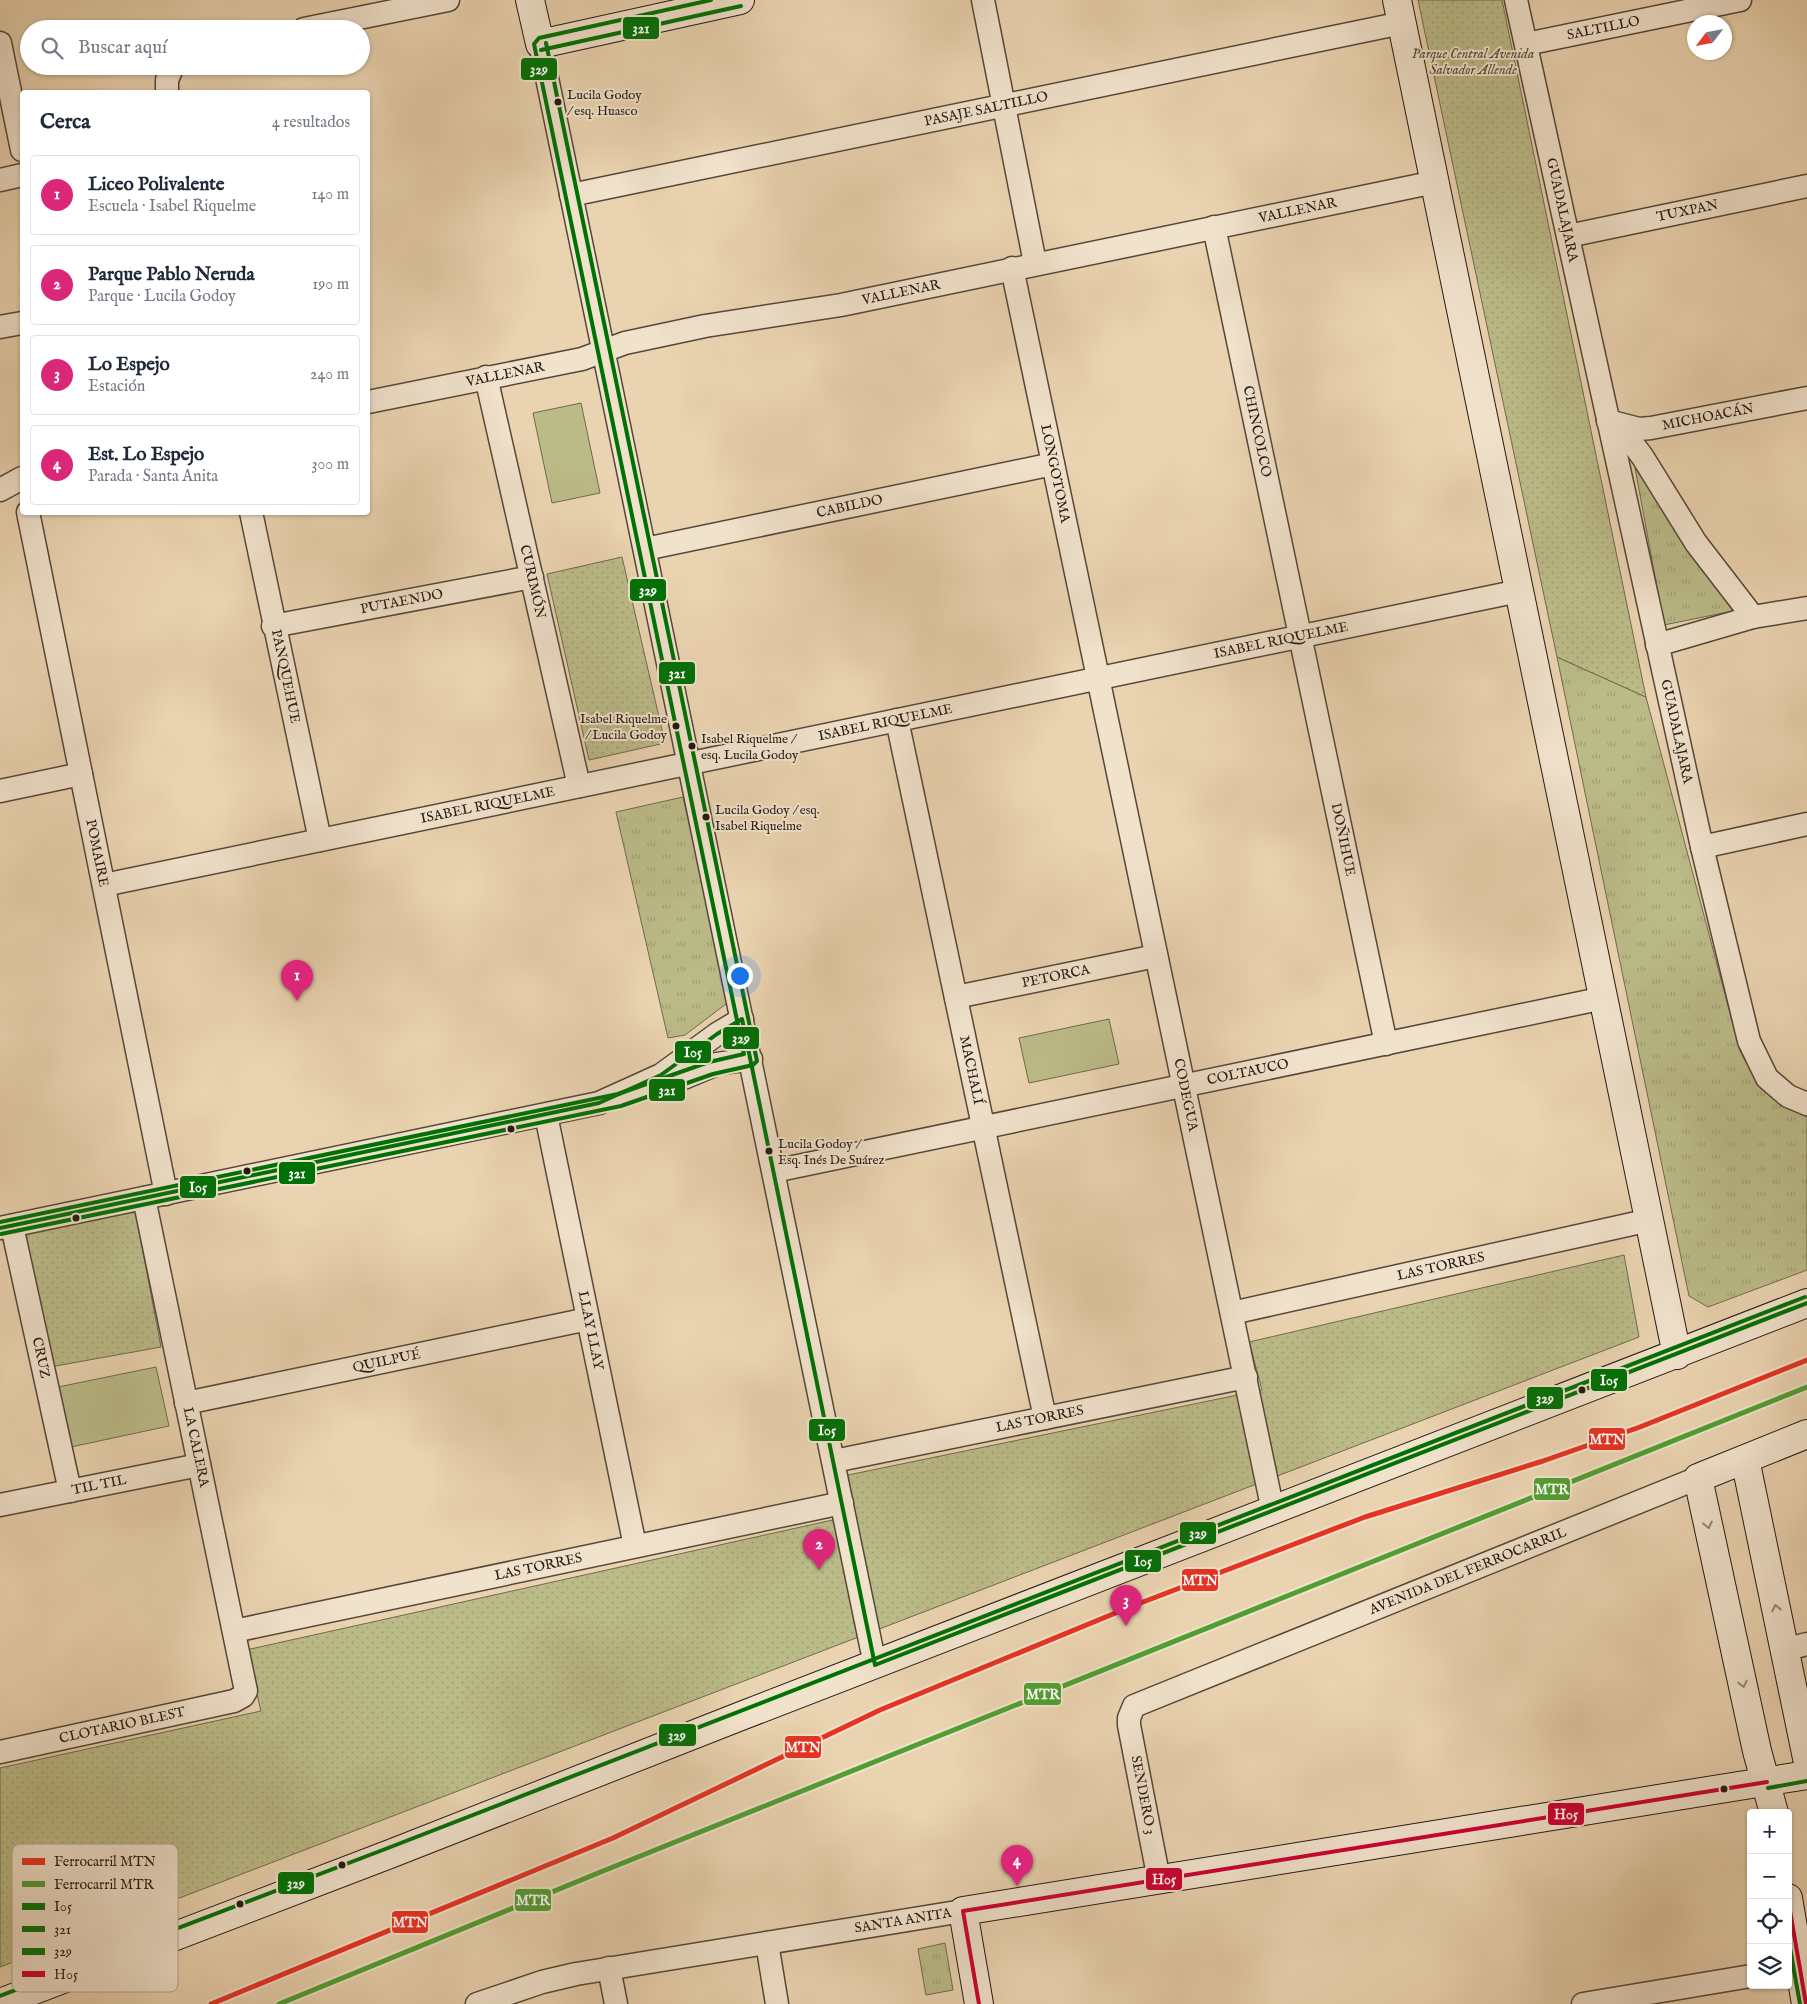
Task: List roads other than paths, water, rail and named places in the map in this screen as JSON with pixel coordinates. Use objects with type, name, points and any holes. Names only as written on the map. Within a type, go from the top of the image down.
[{"type":"main road","points":[[530,0],[540,44],[740,0]]},
{"type":"main road","points":[[1399,12],[1678,1354]]},
{"type":"main road","points":[[178,1934],[1807,1303]]},
{"type":"main road","name":"AVENIDA DEL FERROCARRIL","points":[[1698,1478],[1807,1434]]},
{"type":"main road","points":[[1745,1459],[1796,1647],[1807,1758]]},
{"type":"main road","points":[[1698,1478],[1757,1751],[1773,1809]]},
{"type":"main road","name":"SANTA ANITA","points":[[963,1911],[1807,1776]]},
{"type":"main road","points":[[1788,1899],[1794,1968],[1806,2004]]},
{"type":"main road","points":[[963,1911],[979,2004]]},
{"type":"main road","points":[[0,2003],[29,1992]]},
{"type":"street","points":[[343,20],[418,3],[448,0]]},
{"type":"street","points":[[983,0],[1035,263]]},
{"type":"street","name":"GUADALAJARA","points":[[1516,0],[1702,848],[1749,1041],[1767,1078],[1788,1096],[1807,1104]]},
{"type":"street","name":"SALTILLO","points":[[1526,44],[1740,0]]},
{"type":"street","name":"PASAJE SALTILLO","points":[[571,195],[1004,106],[1399,12]]},
{"type":"street","points":[[0,42],[20,140]]},
{"type":"street","points":[[540,44],[876,1665]]},
{"type":"street","points":[[168,90],[167,80],[169,75]]},
{"type":"street","points":[[0,180],[20,175]]},
{"type":"street","name":"VALLENAR","points":[[370,402],[582,358],[625,343],[705,326],[832,307],[1035,263],[1434,182]]},
{"type":"street","name":"TUXPAN","points":[[1568,236],[1807,186]]},
{"type":"street","name":"CHINCOLCO","points":[[1214,227],[1300,636]]},
{"type":"street","name":"LONGOTOMA","points":[[1012,268],[1096,679]]},
{"type":"street","points":[[0,327],[20,323]]},
{"type":"street","name":"CURIMÓN","points":[[486,377],[579,786]]},
{"type":"street","name":"MICHOACÁN","points":[[1608,421],[1639,429],[1651,428],[1807,398]]},
{"type":"street","points":[[1608,421],[1632,443],[1642,456],[1696,543],[1753,617]]},
{"type":"street","name":"CABILDO","points":[[644,549],[1053,464]]},
{"type":"street","points":[[0,490],[20,482]]},
{"type":"street","name":"POMAIRE","points":[[29,515],[166,1194]]},
{"type":"street","name":"PANQUEHUE","points":[[252,515],[273,626],[320,840]]},
{"type":"street","name":"PUTAENDO","points":[[273,626],[532,577]]},
{"type":"street","name":"ISABEL RIQUELME","points":[[104,886],[1519,591]]},
{"type":"street","points":[[1657,645],[1753,617],[1807,608]]},
{"type":"street","name":"DOÑIHUE","points":[[1300,636],[1386,1044]]},
{"type":"street","name":"CODEGUA","points":[[1096,679],[1273,1511]]},
{"type":"street","name":"MACHALÍ","points":[[897,720],[1045,1418]]},
{"type":"street","points":[[0,791],[81,774]]},
{"type":"street","points":[[1702,848],[1807,824]]},
{"type":"street","name":"PETORCA","points":[[956,997],[1156,956]]},
{"type":"street","name":"COLTAUCO","points":[[774,1170],[1604,998]]},
{"type":"street","points":[[598,1103],[661,1075],[717,1034],[742,1019]]},
{"type":"street","points":[[6,1227],[598,1103],[636,1097],[718,1064],[751,1059]]},
{"type":"street","name":"LLAY LLAY","points":[[546,1114],[635,1546]]},
{"type":"street","name":"LA CALERA","points":[[144,1198],[245,1685],[244,1696]]},
{"type":"street","name":"LAS TORRES","points":[[1232,1313],[1650,1220]]},
{"type":"street","name":"CRUZ","points":[[6,1227],[70,1491]]},
{"type":"street","name":"QUILPUÉ","points":[[186,1403],[588,1319]]},
{"type":"street","name":"LAS TORRES","points":[[834,1461],[1246,1377]]},
{"type":"street","name":"TIL TIL","points":[[0,1505],[199,1465]]},
{"type":"street","name":"AVENIDA DEL FERROCARRIL","points":[[1131,1711],[1140,1703],[1698,1478]]},
{"type":"street","name":"LAS TORRES","points":[[234,1631],[842,1503]]},
{"type":"street","name":"CLOTARIO BLEST","points":[[0,1752],[234,1701],[244,1696]]},
{"type":"street","name":"SENDERO 3","points":[[1131,1711],[1129,1725],[1159,1880]]},
{"type":"street","name":"SANTA ANITA","points":[[477,2004],[542,1982],[610,1968],[963,1911]]},
{"type":"street","points":[[767,1943],[777,2004]]},
{"type":"street","points":[[610,1968],[616,2004]]},
{"type":"street","points":[[1583,2004],[1747,1977]]},
{"type":"rail line","name":"MTN","points":[[211,2004],[613,1838],[880,1710],[1130,1607],[1365,1517],[1543,1461],[1640,1427],[1807,1360]]},
{"type":"rail line","name":"MTR","points":[[279,2004],[603,1871],[1807,1387]]},
{"type":"place","name":"Lucila Godoy / esq. Huasco","points":[[558,102]]},
{"type":"place","name":"Isabel Riquelme / Lucila Godoy","points":[[676,726]]},
{"type":"place","name":"Isabel Riquelme / esq. Lucila Godoy","points":[[692,746]]},
{"type":"place","name":"Lucila Godoy / esq. Isabel Riquelme","points":[[706,817]]},
{"type":"place","name":"Liceo Polivalente","points":[[297,1001]]},
{"type":"place","name":"Lucila Godoy / Esq. Inés De Suárez","points":[[769,1151]]},
{"type":"place","name":"Parque Pablo Neruda","points":[[819,1570]]},
{"type":"place","name":"Lo Espejo","points":[[1126,1626]]},
{"type":"place","name":"Est. Lo Espejo","points":[[1017,1886]]},
{"type":"park label","name":"Parque Central Avenida Salvador Allende","points":[[1473,62]]}]
